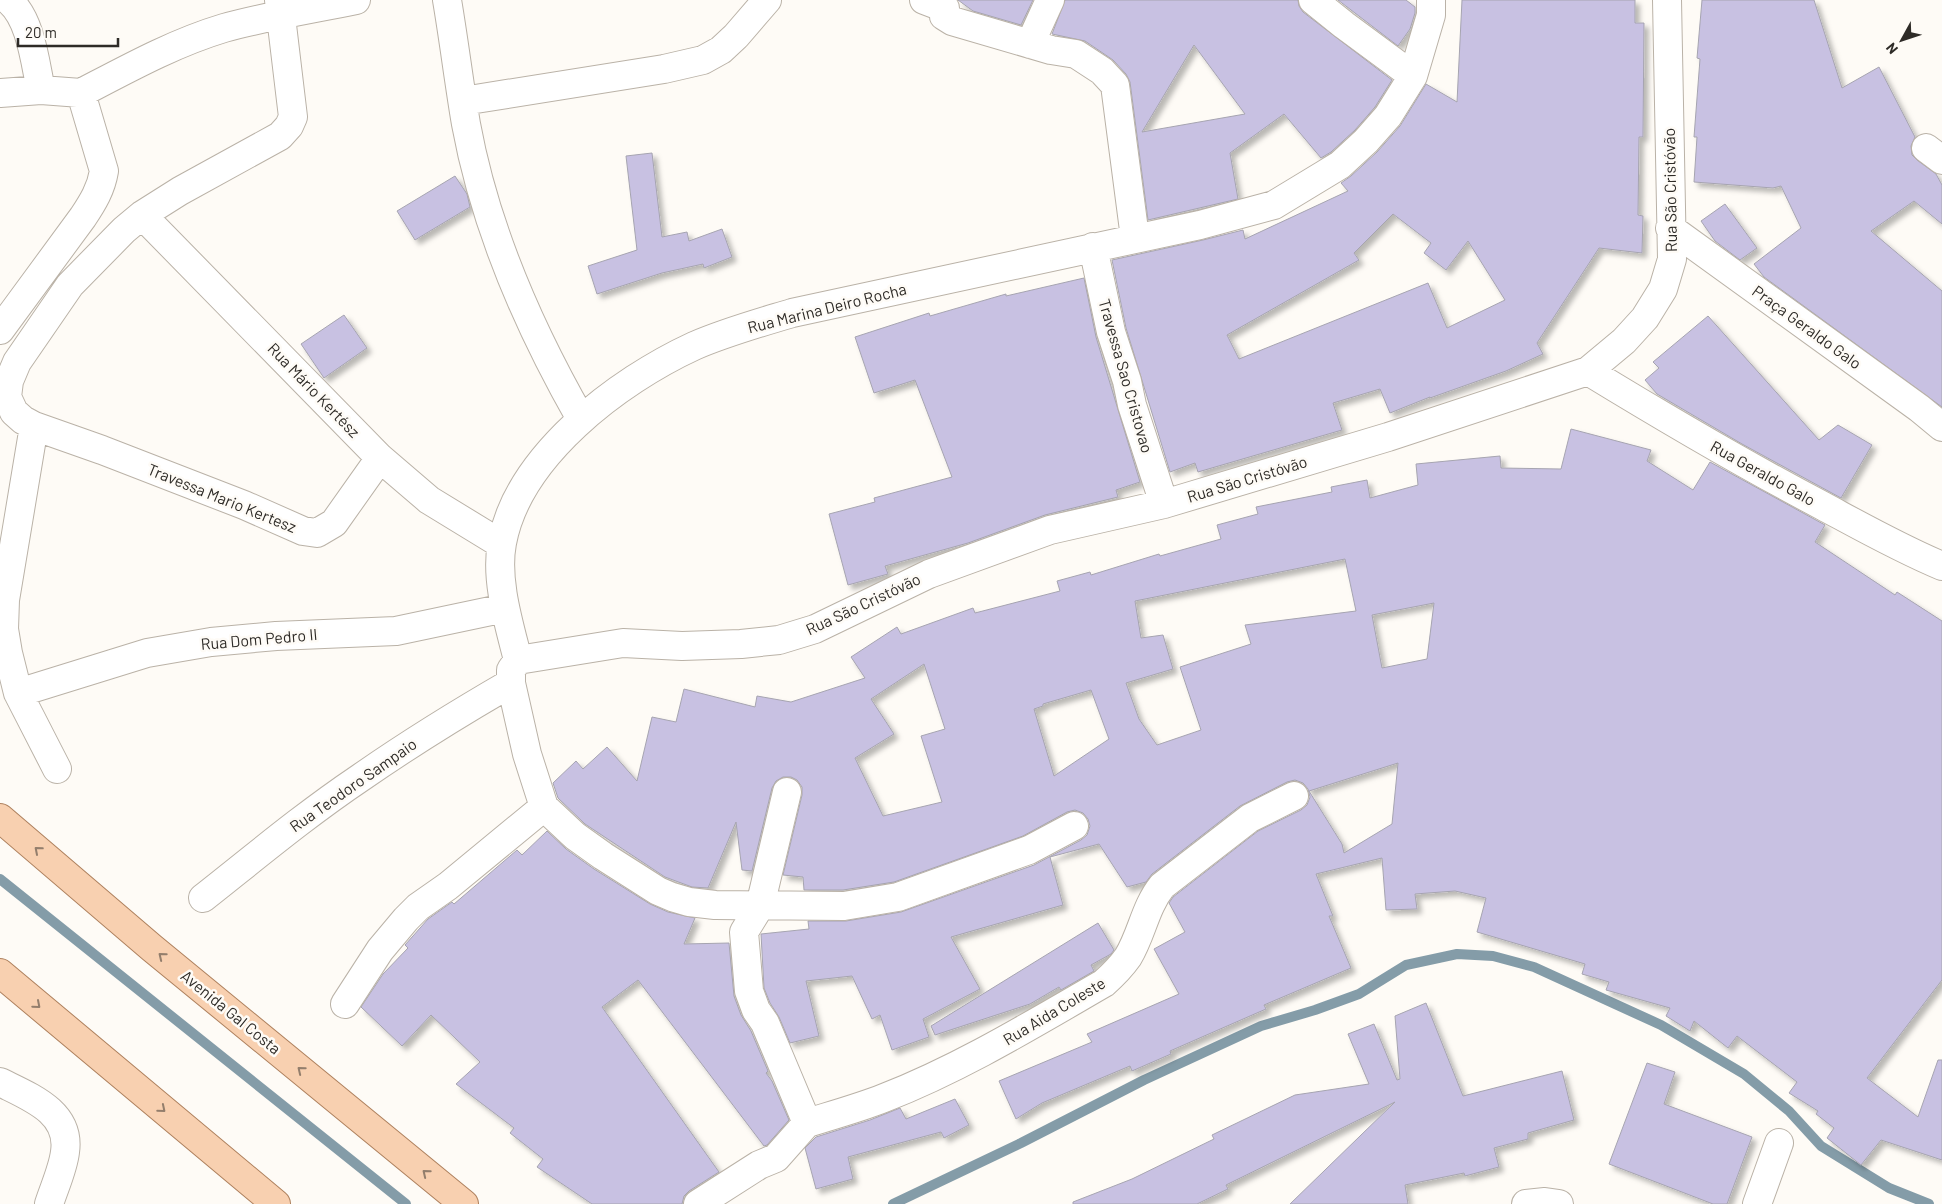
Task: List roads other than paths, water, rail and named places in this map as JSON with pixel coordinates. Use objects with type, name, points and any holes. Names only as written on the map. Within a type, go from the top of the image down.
[{"type":"main road","name":"Avenida Gal Costa","points":[[0,818],[152,948],[464,1204]]},
{"type":"main road","points":[[0,973],[276,1204]]},
{"type":"street","points":[[8,0],[13,4],[28,32],[41,90]]},
{"type":"street","points":[[0,93],[41,90],[82,94],[125,70],[178,45],[280,7],[356,0]]},
{"type":"street","points":[[447,0],[472,148],[497,238],[534,330],[555,374],[581,419]]},
{"type":"street","points":[[463,101],[664,69],[703,60],[721,50],[736,36],[767,0]]},
{"type":"street","points":[[924,0],[945,8],[944,16],[952,21],[1051,50],[1076,54],[1102,72],[1115,84],[1135,238]]},
{"type":"street","points":[[1030,44],[1050,0]]},
{"type":"street","points":[[1313,0],[1344,26],[1413,76]]},
{"type":"street","name":"Rua Marina Deiro Rocha","points":[[544,807],[527,754],[505,608],[501,574],[502,544],[511,512],[528,481],[546,456],[581,419],[601,402],[645,372],[694,346],[792,313],[1200,225],[1274,204],[1340,165],[1366,141],[1388,116],[1413,76],[1431,15],[1431,0]]},
{"type":"street","name":"Rua São Cristóvão","points":[[514,671],[623,643],[682,646],[741,644],[779,640],[815,629],[929,574],[1050,530],[1164,504],[1388,437],[1588,371],[1624,341],[1645,318],[1662,289],[1672,259],[1670,228],[1668,0]]},
{"type":"street","points":[[57,769],[18,693],[4,629],[5,600],[34,426],[14,412],[7,396],[9,381],[17,362],[70,285],[124,230],[142,215],[180,191],[280,136],[289,126],[293,116],[280,7]]},
{"type":"street","points":[[0,330],[84,217],[102,184],[104,171],[82,94]]},
{"type":"street","name":"Rua Mário Kertész","points":[[142,215],[380,458],[430,500],[502,544]]},
{"type":"street","name":"Praça Geraldo Galo","points":[[1670,228],[1919,408],[1942,427]]},
{"type":"street","name":"Travessa Sao Cristovao","points":[[1093,247],[1111,332],[1128,381],[1132,405],[1164,504]]},
{"type":"street","name":"Rua Geraldo Galo","points":[[1588,371],[1787,487],[1906,551],[1942,566]]},
{"type":"street","name":"Travessa Mario Kertesz","points":[[34,426],[244,505],[303,531],[317,533],[334,523],[380,458]]},
{"type":"street","name":"Rua Dom Pedro II","points":[[18,693],[147,653],[184,646],[276,636],[396,631],[505,608]]},
{"type":"street","name":"Rua Teodoro Sampaio","points":[[203,898],[300,821],[514,671]]},
{"type":"street","points":[[698,1204],[759,1165],[776,1158],[808,1123],[765,1023],[756,1010],[749,992],[744,932],[760,906],[787,792]]},
{"type":"street","name":"Rua Aida Coleste","points":[[808,1123],[883,1098],[933,1076],[1011,1037],[1104,982],[1115,973],[1129,955],[1154,897],[1162,886],[1250,818],[1294,796]]},
{"type":"street","points":[[346,1004],[380,950],[418,907],[448,886],[544,807],[582,841],[658,891],[689,902],[760,906],[844,906],[898,897],[1029,850],[1074,826]]},
{"type":"street","points":[[0,1082],[38,1102],[51,1112],[57,1117],[65,1134],[65,1153],[49,1204]]},
{"type":"street","points":[[1757,1204],[1779,1143]]},
{"type":"street","points":[[1526,1204],[1545,1202],[1559,1204]]},
{"type":"waterway","points":[[0,879],[406,1204]]},
{"type":"waterway","points":[[893,1204],[1021,1143],[1144,1080],[1261,1026],[1315,1010],[1359,994],[1406,965],[1457,954],[1493,956],[1534,967],[1661,1025],[1744,1074],[1789,1111],[1821,1146],[1889,1188],[1929,1204]]}]
